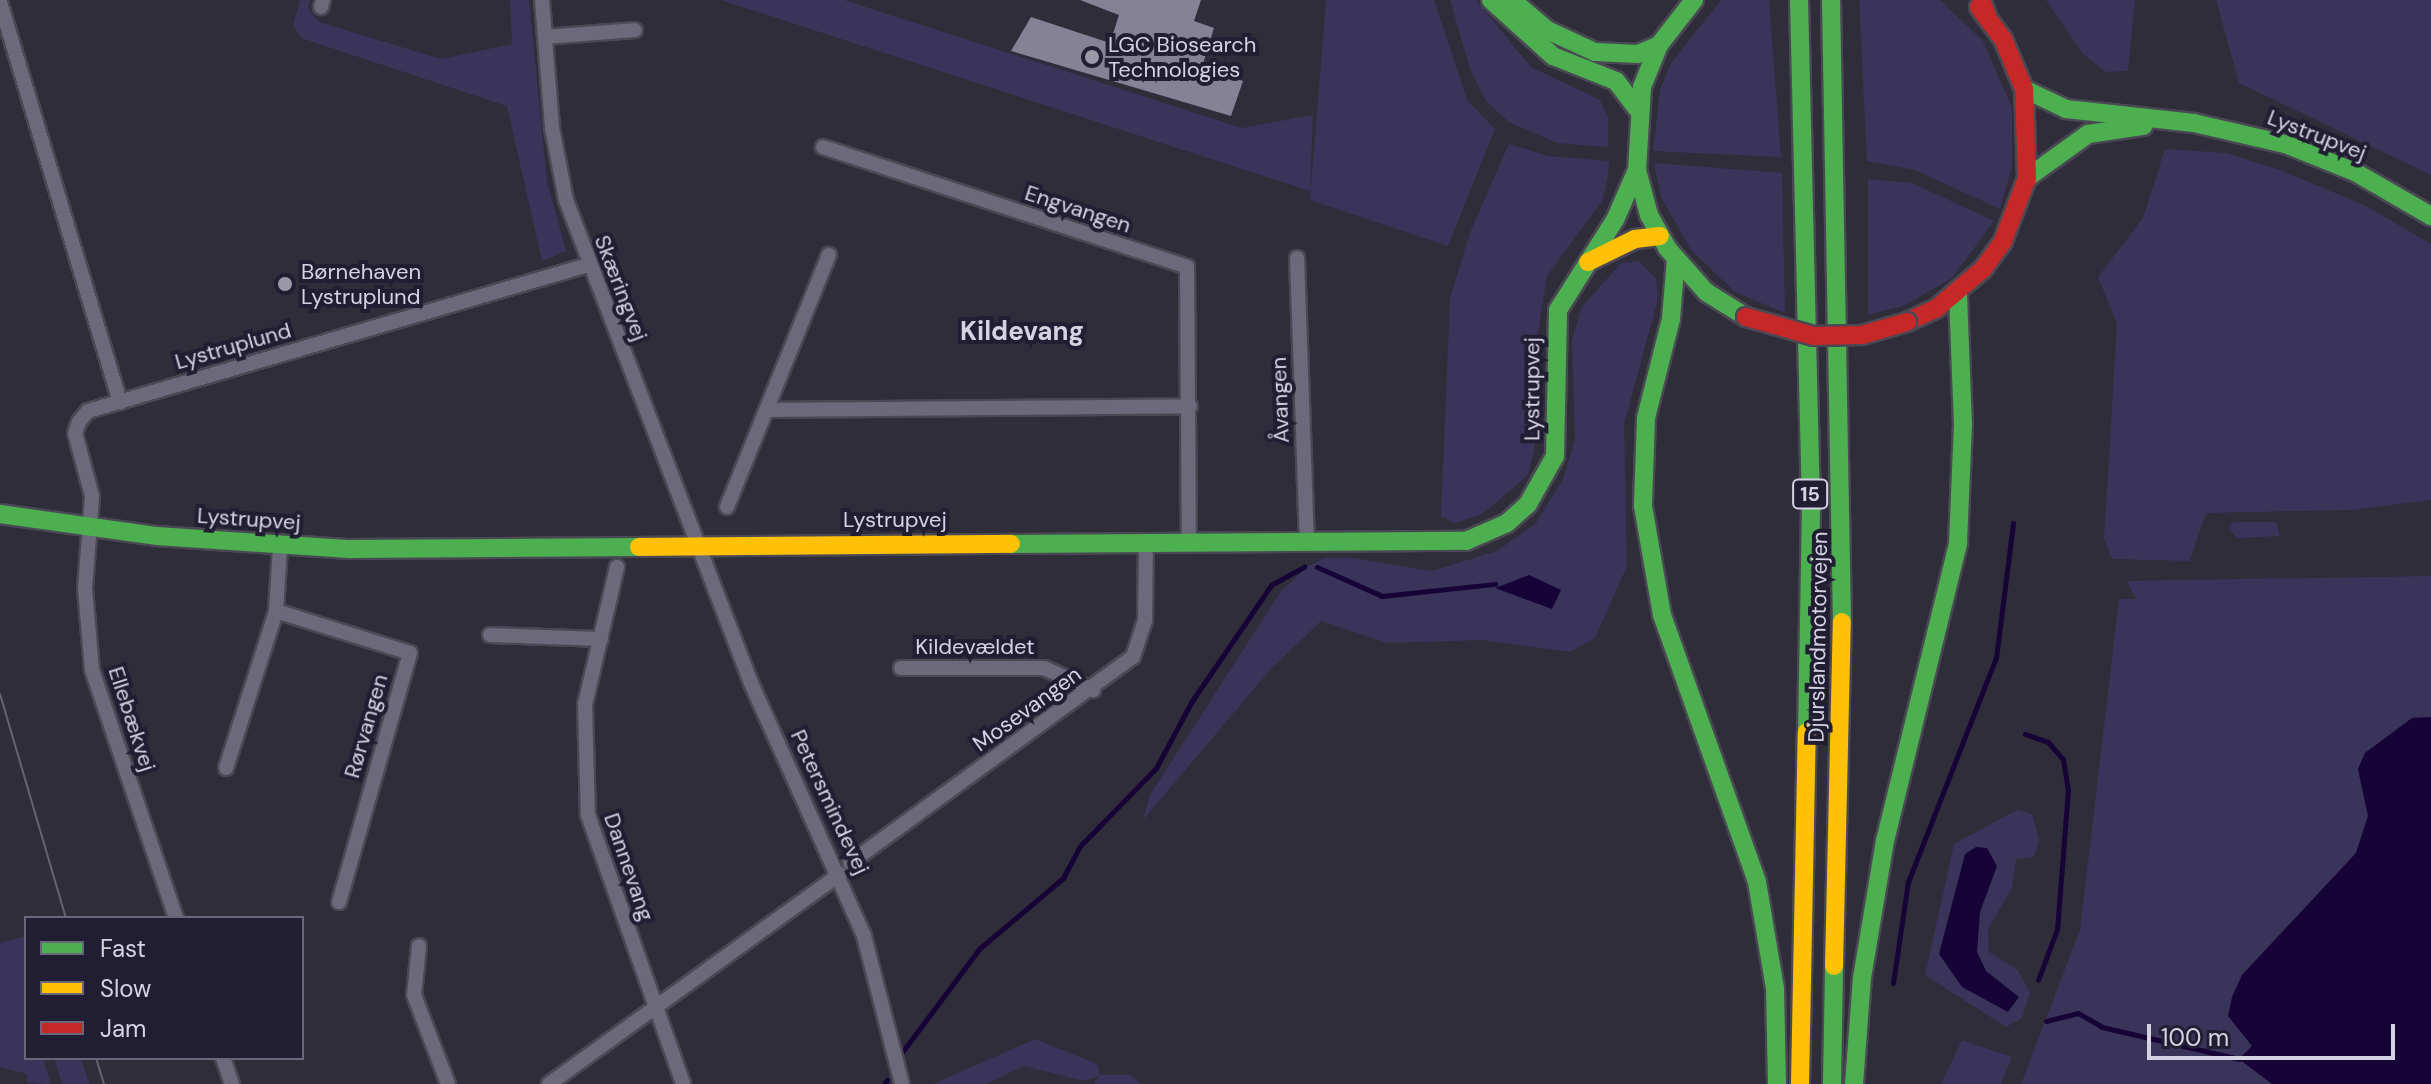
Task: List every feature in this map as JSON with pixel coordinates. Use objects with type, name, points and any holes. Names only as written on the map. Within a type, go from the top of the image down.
[{"type":"main road","points":[[1491,0],[1553,56],[1616,81],[1637,109]]},
{"type":"main road","points":[[1512,0],[1547,30],[1595,52],[1638,54],[1659,45]]},
{"type":"main road","points":[[1694,0],[1659,45],[1637,109],[1637,170],[1660,236],[1706,292],[1746,317],[1791,332],[1838,337],[1907,322],[1958,292],[2003,241],[2027,178],[2024,89],[1984,8],[1972,0]]},
{"type":"main road","name":"Djurslandmotorvejen","points":[[1799,0],[1811,506],[1800,1084]]},
{"type":"main road","name":"Djurslandmotorvejen","points":[[1831,0],[1844,489],[1832,1084]]},
{"type":"main road","name":"Lystrupvej","points":[[2024,89],[2066,109],[2178,123],[2285,144],[2355,172],[2431,216]]},
{"type":"main road","name":"Lystrupvej","points":[[2027,178],[2088,134],[2178,123]]},
{"type":"main road","name":"Lystrupvej","points":[[0,514],[280,547],[1466,541],[1507,523],[1528,504],[1555,456],[1558,310],[1581,266],[1615,220],[1637,170]]},
{"type":"main road","points":[[1581,266],[1625,243],[1660,236]]},
{"type":"main road","points":[[1676,259],[1671,319],[1646,418],[1643,506],[1662,615],[1757,882],[1775,988],[1777,1084]]},
{"type":"main road","points":[[1854,1084],[1862,978],[1885,841],[1935,657],[1958,543],[1963,425],[1954,313],[1958,292]]},
{"type":"street","name":"Skæringvej","points":[[542,0],[552,128],[588,265],[696,545]]},
{"type":"street","points":[[0,2],[120,402]]},
{"type":"street","points":[[545,37],[635,30]]},
{"type":"street","name":"Engvangen","points":[[823,147],[1187,267],[1189,543]]},
{"type":"street","points":[[727,507],[829,255]]},
{"type":"street","name":"Åvangen","points":[[1297,258],[1307,541]]},
{"type":"street","name":"Lystruplund","points":[[92,527],[92,496],[75,433],[88,411],[588,265]]},
{"type":"street","points":[[768,410],[1190,406]]},
{"type":"street","name":"Ellebækvej","points":[[92,527],[85,588],[92,670],[175,916]]},
{"type":"street","name":"Mosevangen","points":[[549,1084],[655,1011],[1093,690],[1133,657],[1143,637],[1146,543]]},
{"type":"street","name":"Petersmindevej","points":[[696,545],[751,683],[845,869],[902,1084]]},
{"type":"street","points":[[226,768],[276,611],[280,547]]},
{"type":"street","name":"Dannevang","points":[[617,567],[585,704],[588,815],[683,1084]]},
{"type":"street","name":"Rørvangen","points":[[276,611],[410,653],[339,902]]},
{"type":"street","points":[[490,635],[601,639]]},
{"type":"street","name":"Kildevældet","points":[[901,668],[1044,668],[1093,690]]},
{"type":"street","points":[[419,946],[414,995],[448,1084]]},
{"type":"street","points":[[224,1060],[232,1084]]},
{"type":"shaded area","points":[[300,0],[310,0],[308,8],[319,22],[441,59],[512,44],[510,0],[529,0],[547,181],[566,251],[542,261],[507,106],[301,38],[293,25]]},
{"type":"shaded area","points":[[721,0],[844,0],[1242,128],[1313,115],[1310,191]]},
{"type":"shaded area","points":[[1326,0],[1434,0],[1467,100],[1495,129],[1448,246],[1310,200]]},
{"type":"shaded area","points":[[1450,0],[1476,0],[1531,67],[1600,100],[1608,118],[1608,147],[1557,143],[1509,122],[1486,101],[1470,69]]},
{"type":"shaded area","points":[[1721,0],[1769,0],[1781,157],[1653,151],[1660,90],[1671,63]]},
{"type":"shaded area","points":[[1859,0],[1940,0],[1983,41],[2012,108],[2012,166],[2000,209],[1915,170],[1867,161]]},
{"type":"shaded area","points":[[2046,0],[2135,0],[2128,71],[2106,72],[2083,54]]},
{"type":"shaded area","points":[[2216,0],[2431,0],[2431,175],[2239,83]]},
{"type":"shaded area","points":[[1509,144],[1548,156],[1609,161],[1608,177],[1602,201],[1547,276],[1535,351],[1537,436],[1528,475],[1481,515],[1454,523],[1441,516],[1450,298],[1471,230]]},
{"type":"shaded area","points":[[2165,149],[2226,153],[2280,170],[2366,206],[2431,244],[2431,500],[2351,510],[2206,513],[2190,561],[2112,559],[2104,539],[2117,324],[2098,277],[2143,218]]},
{"type":"shaded area","points":[[1654,163],[1782,173],[1785,313],[1735,292],[1691,250],[1661,197]]},
{"type":"shaded area","points":[[1868,179],[1912,183],[1994,221],[1952,278],[1903,306],[1868,315]]},
{"type":"shaded area","points":[[1639,261],[1656,279],[1658,299],[1624,424],[1627,566],[1595,638],[1570,652],[1483,640],[1387,643],[1321,621],[1269,671],[1143,820],[1150,795],[1281,591],[1307,567],[1324,558],[1351,558],[1432,571],[1497,551],[1536,523],[1563,479],[1575,439],[1572,341],[1581,308],[1621,263]]},
{"type":"shaded area","points":[[2234,522],[2276,522],[2280,536],[2237,538],[2228,528]]},
{"type":"shaded area","points":[[1529,575],[1561,590],[1552,609],[1495,588]]},
{"type":"shaded area","points":[[2431,576],[2431,717],[2412,718],[2365,753],[2358,769],[2368,816],[2356,853],[2242,975],[2232,997],[2253,1045],[2240,1058],[2272,1084],[2021,1084],[2080,930],[2119,599],[2136,599],[2127,581]]},
{"type":"shaded area","points":[[2431,717],[2431,1084],[2272,1084],[2239,1059],[2252,1046],[2228,1016],[2232,997],[2242,975],[2356,853],[2368,816],[2358,769],[2365,753],[2412,718]]},
{"type":"shaded area","points":[[2017,810],[2032,814],[2039,840],[2034,857],[2016,859],[2012,888],[1988,929],[1989,952],[2018,970],[2030,993],[2022,1018],[2006,1027],[1925,975],[1954,844]]},
{"type":"shaded area","points":[[1976,847],[1987,848],[1997,866],[1980,912],[1977,952],[1986,971],[2019,997],[2008,1012],[1962,987],[1939,954],[1965,854]]},
{"type":"shaded area","points":[[24,937],[24,1060],[44,1060],[51,1084],[27,1083],[27,1074],[0,1067],[0,943]]},
{"type":"shaded area","points":[[1035,1039],[1097,1064],[1100,1075],[1130,1075],[1141,1084],[1094,1084],[1099,1076],[1084,1081],[1024,1066],[986,1084],[933,1084]]},
{"type":"shaded area","points":[[1962,1040],[2012,1057],[2001,1084],[1941,1084]]},
{"type":"shaded area","points":[[55,1060],[82,1060],[89,1084],[62,1084]]},
{"type":"building","name":"LGC Biosearch Technologies","points":[[1080,0],[1201,0],[1194,21],[1214,28],[1202,67],[1243,81],[1231,116],[1011,51],[1031,17],[1110,43],[1119,15]]},
{"type":"waterway","points":[[1893,983],[1908,882],[1996,658],[2013,523]]},
{"type":"waterway","points":[[903,1051],[979,949],[1063,878],[1080,846],[1156,768],[1192,701],[1271,585],[1304,567]]},
{"type":"waterway","points":[[1317,567],[1382,596],[1495,584]]},
{"type":"waterway","points":[[2025,734],[2048,742],[2063,759],[2068,790],[2057,929],[2038,980]]},
{"type":"waterway","points":[[2046,1021],[2078,1013],[2102,1027],[2239,1059]]},
{"type":"waterway","points":[[884,1084],[887,1080]]},
{"type":"tram line","points":[[0,694],[65,916]]},
{"type":"tram line","points":[[97,1060],[104,1084]]},
{"type":"traffic: fast","points":[[1491,0],[1553,56],[1616,81],[1637,109]]},
{"type":"traffic: fast","points":[[1512,0],[1547,30],[1595,52],[1638,54],[1659,45]]},
{"type":"traffic: fast","points":[[1694,0],[1659,45],[1642,87],[1637,170],[1649,215],[1667,248],[1706,292],[1746,317]]},
{"type":"traffic: fast","points":[[1799,0],[1811,506],[1807,732]]},
{"type":"traffic: fast","points":[[1831,0],[1842,622]]},
{"type":"traffic: fast","points":[[2024,89],[2066,109],[2194,123],[2285,144],[2355,172],[2431,216]]},
{"type":"traffic: fast","points":[[2027,178],[2088,134],[2143,126]]},
{"type":"traffic: fast","points":[[1011,544],[1466,541],[1507,523],[1528,504],[1555,456],[1558,310],[1615,220],[1637,170]]},
{"type":"traffic: fast","points":[[1676,259],[1671,319],[1646,418],[1643,506],[1662,615],[1757,882],[1775,988],[1777,1084]]},
{"type":"traffic: fast","points":[[1854,1084],[1862,978],[1885,841],[1958,543],[1963,425],[1958,292]]},
{"type":"traffic: fast","points":[[0,514],[157,536],[350,549],[639,547]]},
{"type":"traffic: fast","points":[[1832,1084],[1834,966]]},
{"type":"traffic: slow","points":[[1588,262],[1635,239],[1660,236]]},
{"type":"traffic: slow","points":[[639,547],[1011,544]]},
{"type":"traffic: slow","points":[[1834,966],[1842,622]]},
{"type":"traffic: slow","points":[[1800,1084],[1807,732]]},
{"type":"traffic: jam","points":[[1981,0],[1987,16]]},
{"type":"traffic: jam","points":[[1907,322],[1937,308],[1983,269],[2003,241],[2027,178],[2024,89],[2003,39],[1979,7]]},
{"type":"traffic: jam","points":[[1746,317],[1814,336],[1862,335],[1907,322]]},
{"type":"place","name":"LGC Biosearch Technologies","points":[[1092,57]]},
{"type":"place","name":"Børnehaven Lystruplund","points":[[285,284]]},
{"type":"district","name":"Kildevang","points":[[1022,332]]}]
